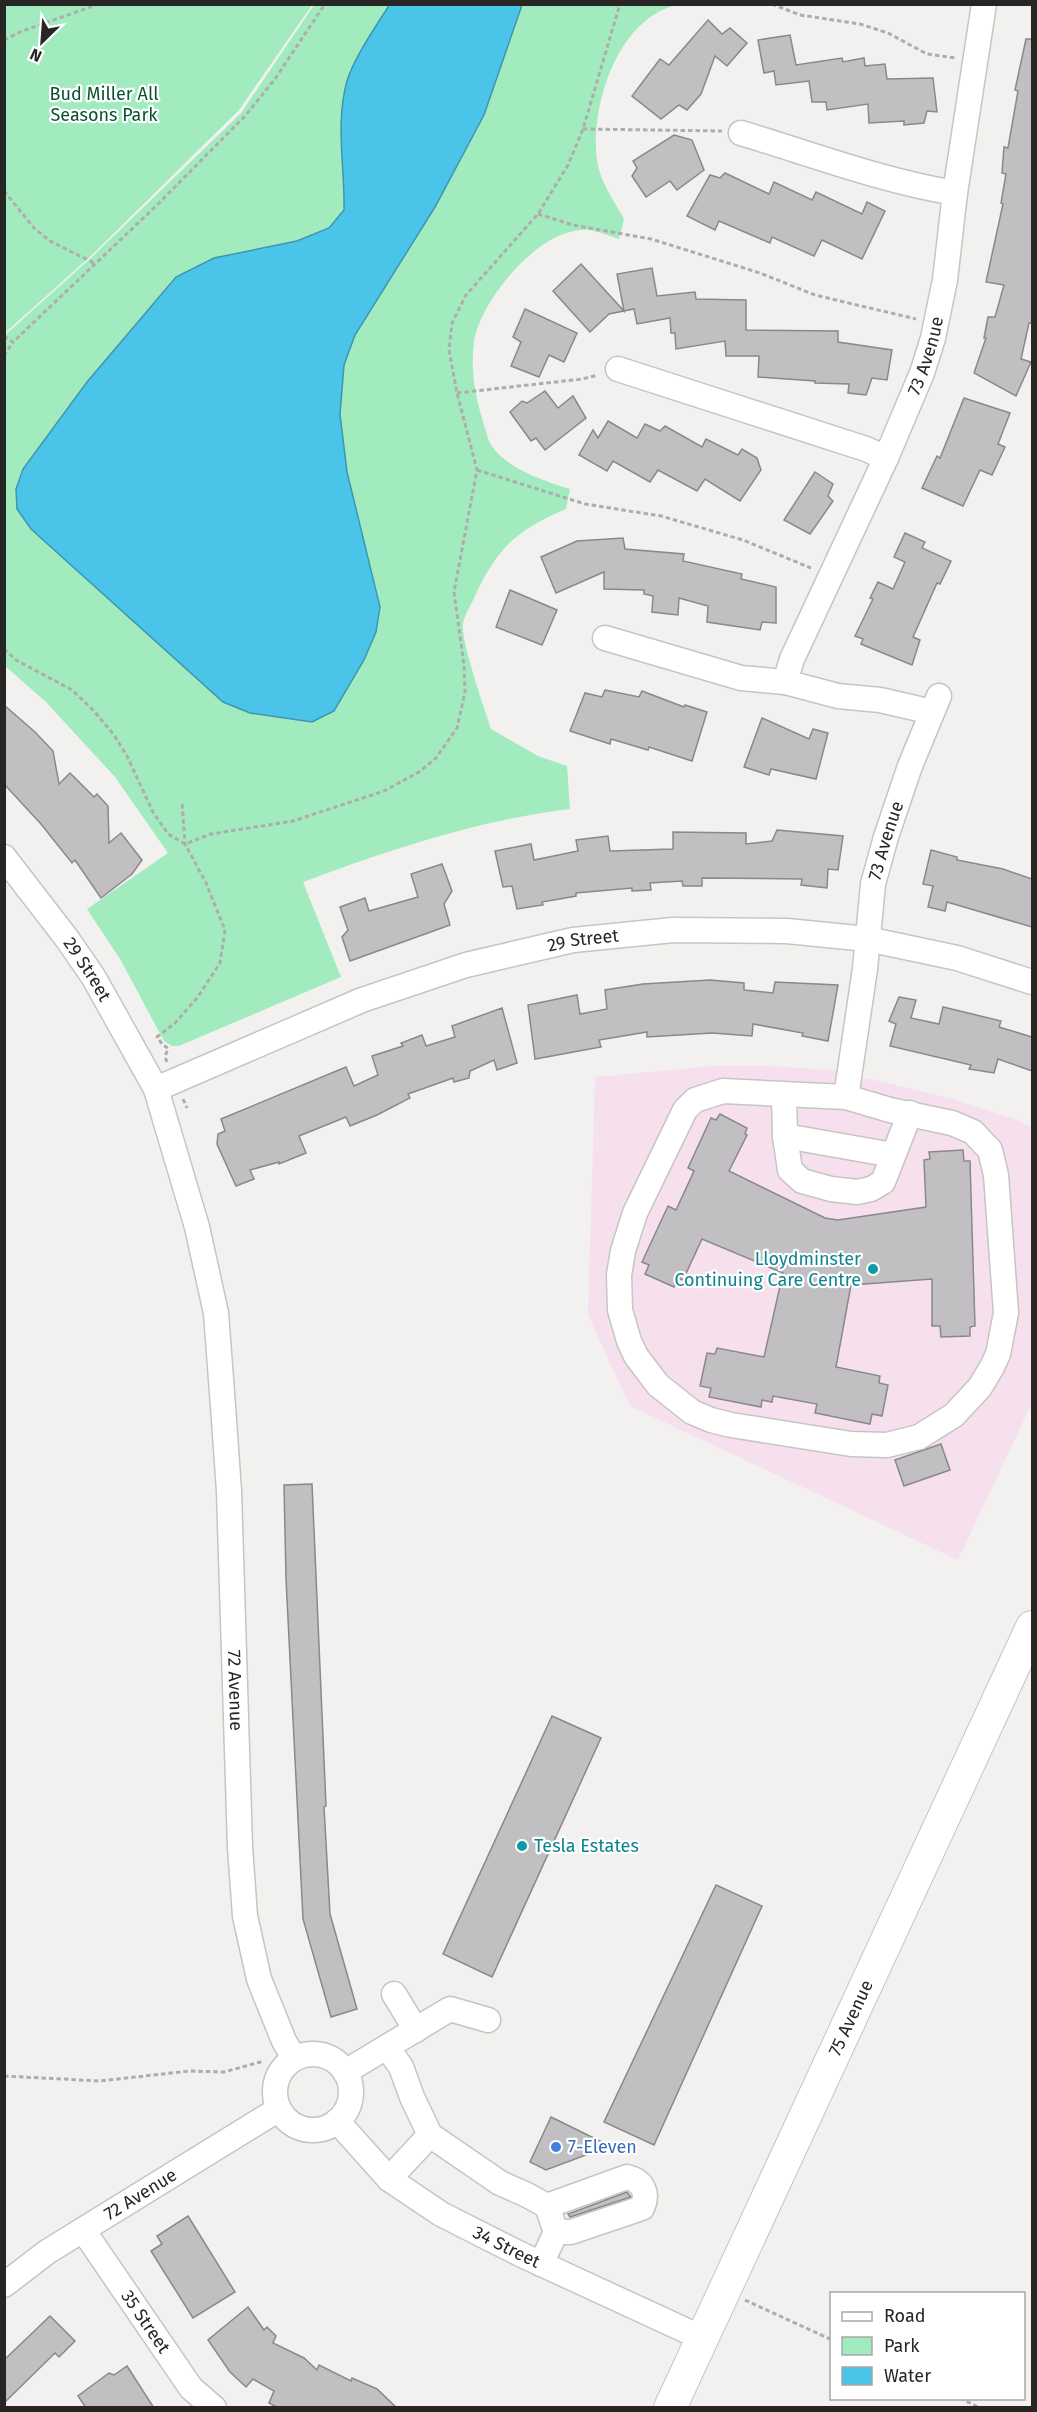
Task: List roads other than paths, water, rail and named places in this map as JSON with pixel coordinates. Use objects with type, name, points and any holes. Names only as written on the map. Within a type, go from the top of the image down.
[{"type":"main road","name":"75 Avenue","points":[[670,2408],[1032,1627]]},
{"type":"street","name":"73 Avenue","points":[[785,682],[792,658],[886,458],[922,373],[933,338],[945,280],[955,193],[984,4]]},
{"type":"street","points":[[741,133],[893,178],[955,193]]},
{"type":"street","points":[[618,369],[866,449],[886,458]]},
{"type":"street","name":"73 Avenue","points":[[605,638],[741,678],[785,682],[838,696],[935,704],[910,766],[873,884],[865,969],[846,1097]]},
{"type":"street","name":"29 Street","points":[[4,857],[68,940],[94,978],[156,1089],[198,1227],[216,1313]]},
{"type":"street","name":"29 Street","points":[[156,1089],[362,1000],[466,965],[573,940],[673,930],[787,931],[867,939],[957,958],[1032,982]]},
{"type":"street","points":[[723,1090],[784,1095],[846,1097],[952,1123],[972,1132],[990,1150],[996,1175],[1006,1313],[998,1354],[980,1387],[954,1415],[919,1437],[887,1445],[851,1444],[730,1425],[692,1412],[665,1391],[645,1370],[629,1341],[620,1310],[619,1275],[623,1251],[635,1213],[685,1110],[695,1100],[723,1090]]},
{"type":"street","points":[[784,1095],[785,1136],[790,1170],[802,1181],[831,1189],[857,1192],[871,1189],[883,1182],[910,1113]]},
{"type":"street","points":[[785,1136],[893,1155]]},
{"type":"street","name":"72 Avenue","points":[[216,1313],[229,1491],[240,1847],[245,1916],[259,1979],[284,2041],[294,2058]]},
{"type":"street","points":[[394,1994],[416,2030]]},
{"type":"street","points":[[345,2072],[450,2009],[488,2020]]},
{"type":"street","points":[[387,2047],[401,2067],[430,2135],[500,2183],[527,2194],[547,2206],[556,2232],[541,2264]]},
{"type":"street","points":[[305,2054],[328,2057],[338,2063],[345,2072],[350,2082],[351,2093],[344,2113],[327,2127],[305,2129],[295,2125],[279,2109],[275,2098],[275,2086],[285,2066],[294,2058],[305,2054]]},
{"type":"street","name":"72 Avenue","points":[[4,2285],[47,2252],[279,2109]]},
{"type":"street","name":"34 Street","points":[[337,2121],[389,2179],[441,2214],[541,2264],[702,2338]]},
{"type":"street","points":[[389,2179],[430,2135]]},
{"type":"street","points":[[547,2206],[627,2177],[637,2181],[646,2195],[642,2208],[571,2232],[556,2232]]},
{"type":"street","name":"35 Street","points":[[83,2230],[191,2388],[214,2408]]},
{"type":"water","points":[[390,4],[522,5],[484,115],[435,207],[355,335],[344,365],[340,414],[347,472],[380,607],[376,632],[364,660],[334,711],[312,722],[250,713],[223,702],[31,529],[17,509],[16,489],[23,469],[87,382],[176,277],[214,258],[297,241],[329,228],[344,210],[341,129],[343,97],[350,72],[360,52]]},
{"type":"place","name":"Lloydminster Continuing Care Centre","points":[[873,1269]]},
{"type":"place","name":"Tesla Estates","points":[[522,1846]]},
{"type":"place","name":"7-Eleven","points":[[556,2147]]},
{"type":"park label","name":"Bud Miller All Seasons Park","points":[[104,104]]}]
